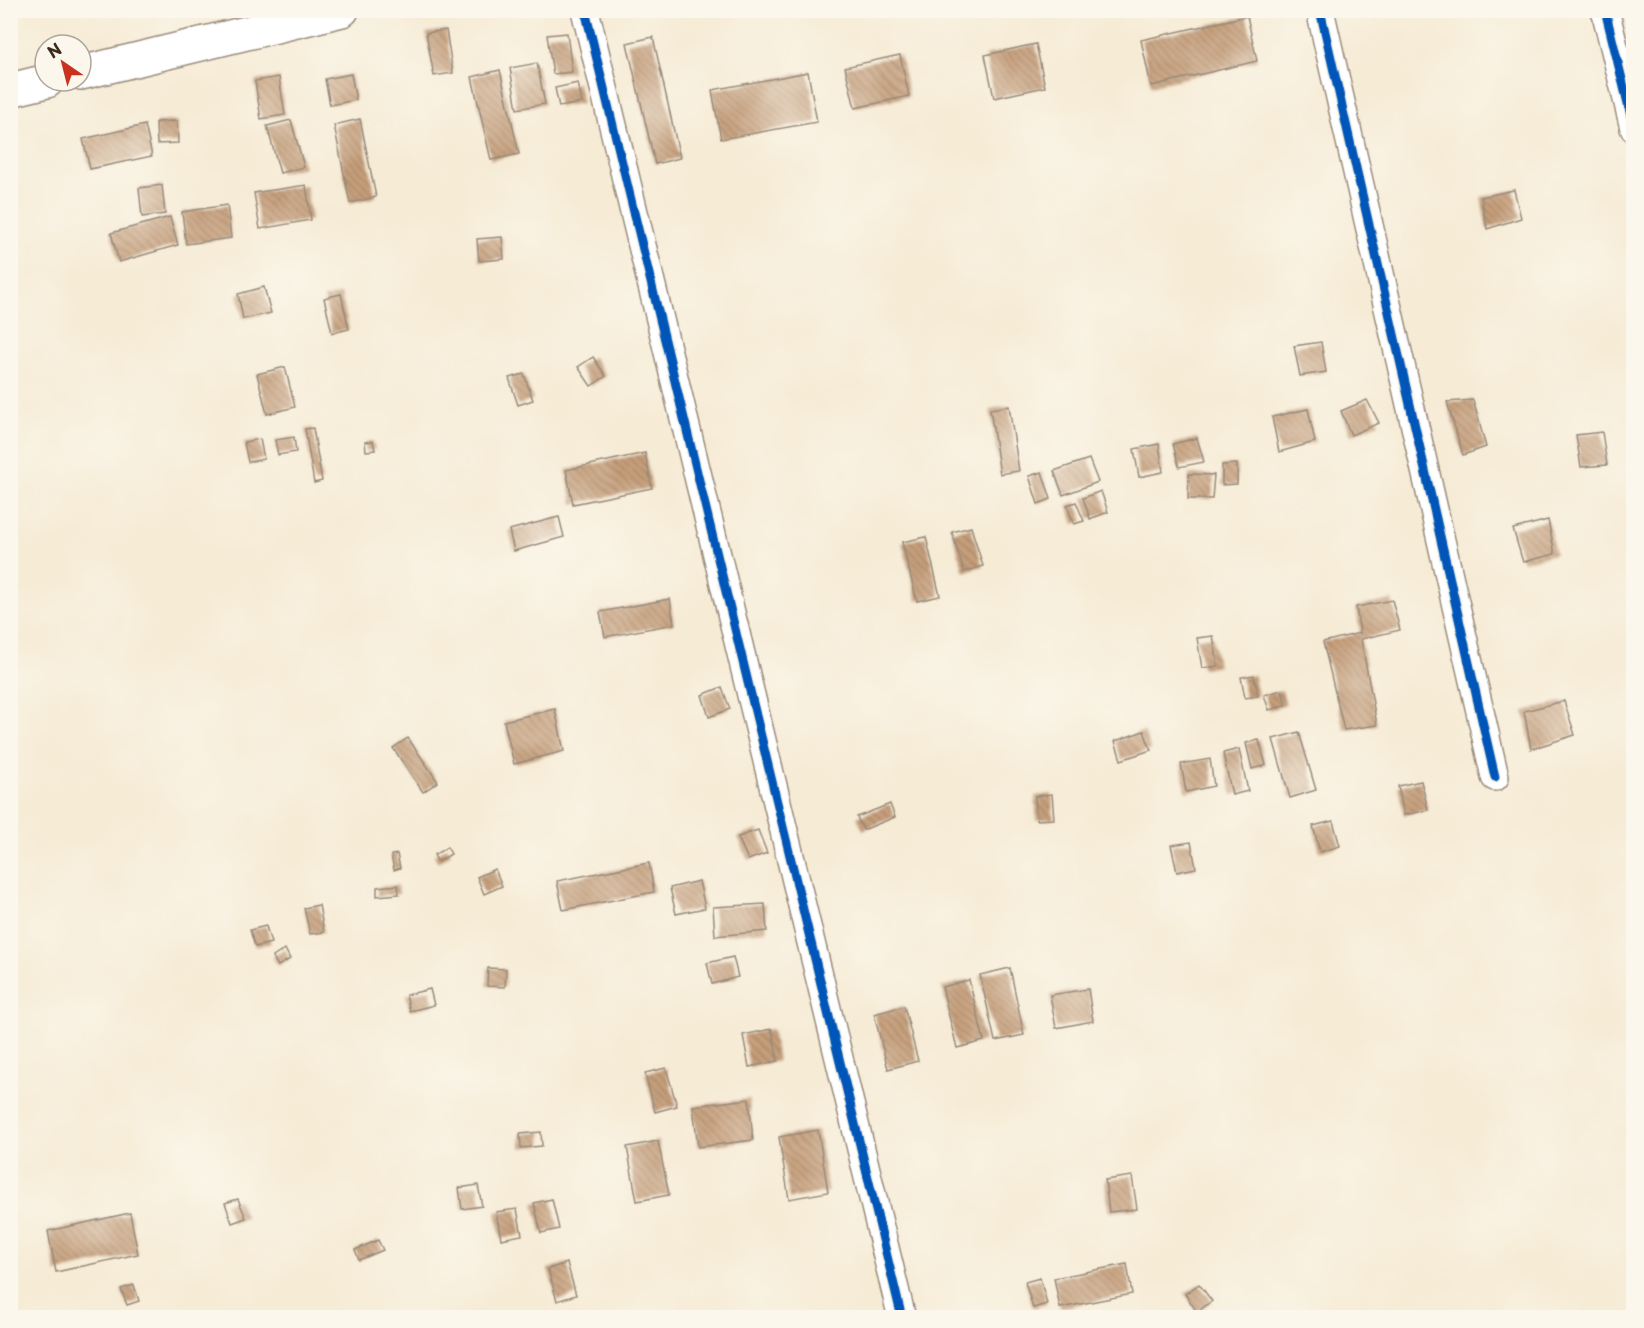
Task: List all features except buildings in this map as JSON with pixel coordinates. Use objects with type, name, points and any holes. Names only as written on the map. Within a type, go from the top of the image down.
[{"type":"main road","points":[[93,70],[342,10]]},
{"type":"main road","points":[[10,90],[33,84]]},
{"type":"street","points":[[585,10],[902,1317]]},
{"type":"street","points":[[1320,10],[1495,777]]},
{"type":"street","points":[[1605,10],[1634,128]]},
{"type":"cycle path","points":[[585,10],[902,1318]]},
{"type":"cycle path","points":[[1320,10],[1495,777]]},
{"type":"cycle path","points":[[1605,10],[1634,128]]}]
